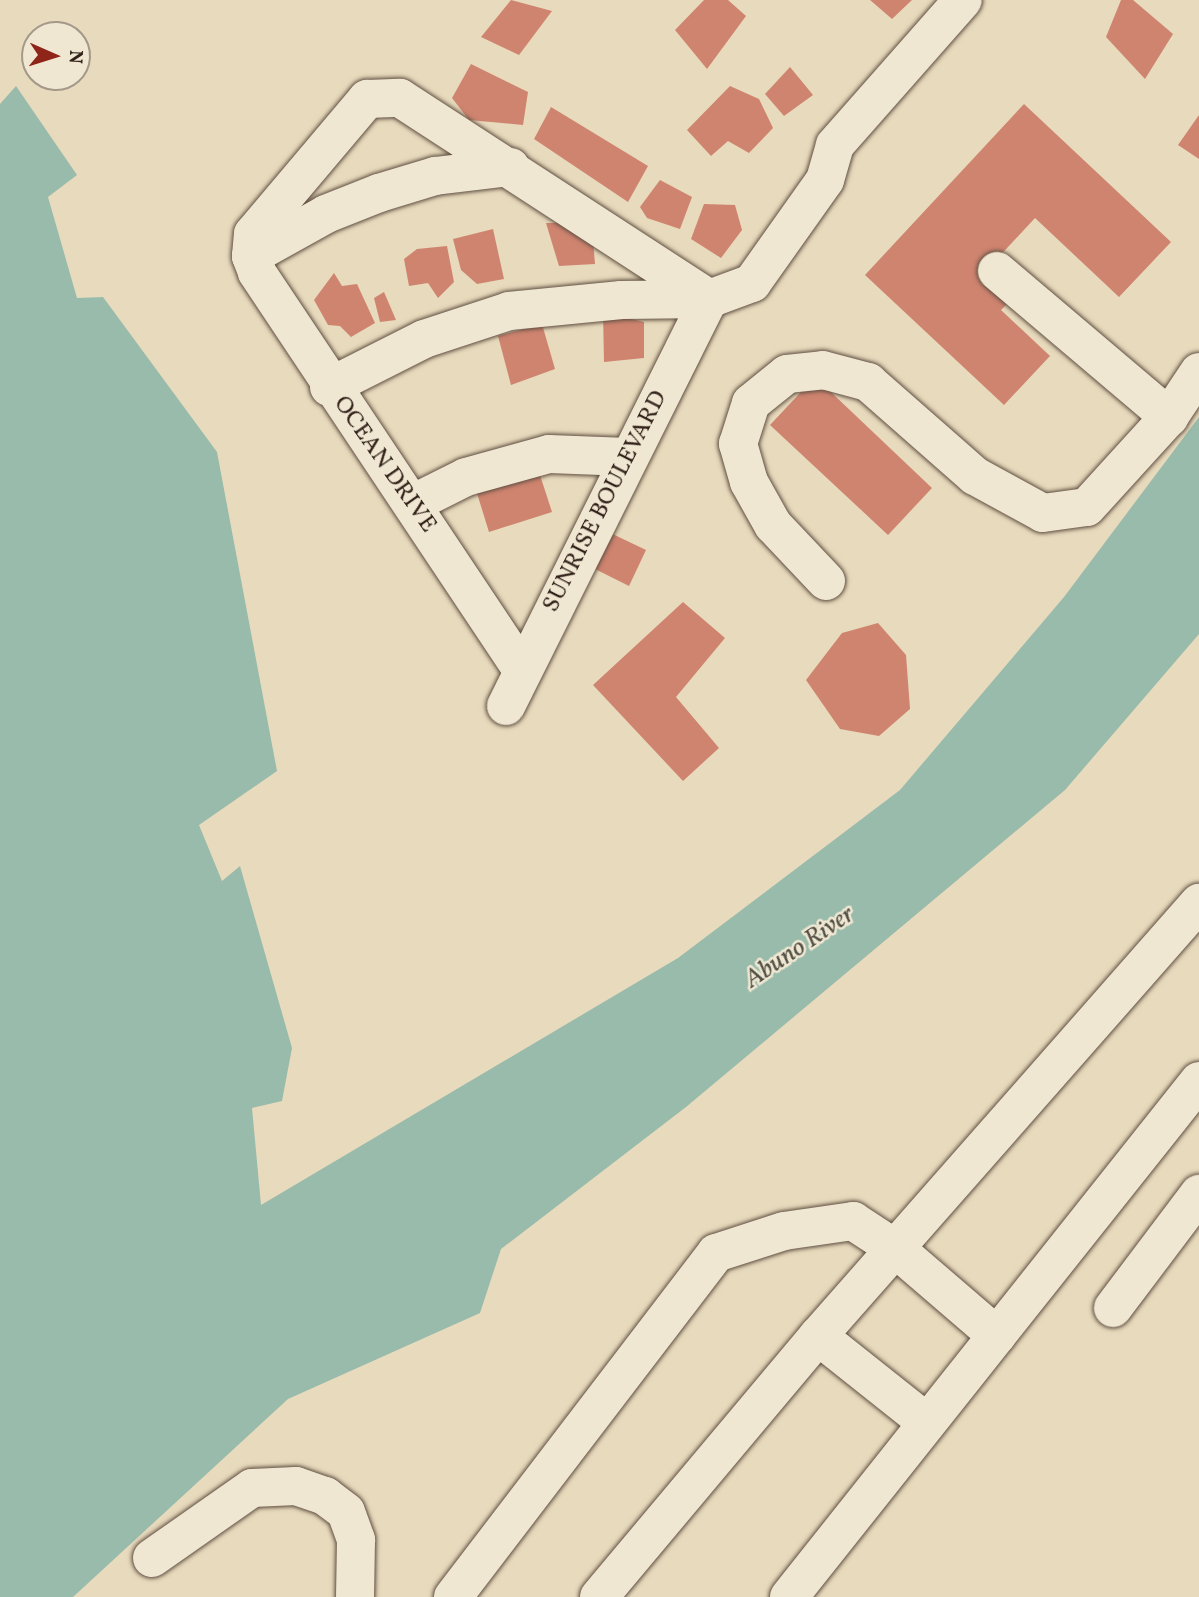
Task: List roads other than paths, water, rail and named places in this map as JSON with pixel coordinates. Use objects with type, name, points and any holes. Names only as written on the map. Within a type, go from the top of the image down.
[{"type":"street","points":[[329,387],[424,339],[509,310],[621,300],[709,299],[752,283],[825,180],[835,145],[962,0]]},
{"type":"street","points":[[251,256],[253,234],[367,99],[400,98],[510,167],[709,299]]},
{"type":"street","points":[[251,256],[326,214],[379,192],[435,176],[510,167]]},
{"type":"street","points":[[617,237],[635,260],[636,275],[621,300]]},
{"type":"street","name":"OCEAN DRIVE","points":[[251,256],[329,387],[412,504],[522,670]]},
{"type":"street","points":[[997,271],[1169,417]]},
{"type":"street","name":"SUNRISE BOULEVARD","points":[[506,706],[709,299]]},
{"type":"street","points":[[825,581],[773,525],[749,482],[738,444],[751,403],[787,374],[823,370],[868,382],[975,477],[1044,513],[1087,508],[1169,417],[1199,372]]},
{"type":"street","points":[[412,504],[466,477],[549,454],[628,457]]},
{"type":"street","points":[[600,1597],[818,1336],[1199,903]]},
{"type":"street","points":[[789,1597],[1199,1081]]},
{"type":"street","points":[[1113,1308],[1199,1194]]},
{"type":"street","points":[[453,1597],[716,1253],[784,1231],[853,1221],[896,1249],[997,1336]]},
{"type":"street","points":[[818,1336],[926,1422]]},
{"type":"street","points":[[152,1558],[252,1488],[296,1486],[325,1496],[346,1513],[356,1540],[355,1597]]},
{"type":"water","name":"Abuno River","points":[[16,86],[77,175],[48,197],[77,298],[103,297],[217,452],[277,771],[199,825],[222,881],[240,866],[292,1048],[282,1101],[252,1108],[261,1205],[678,958],[900,790],[1064,597],[1199,417],[1199,634],[1065,790],[686,1107],[501,1249],[480,1313],[288,1399],[73,1597],[0,1597],[0,104]]}]
